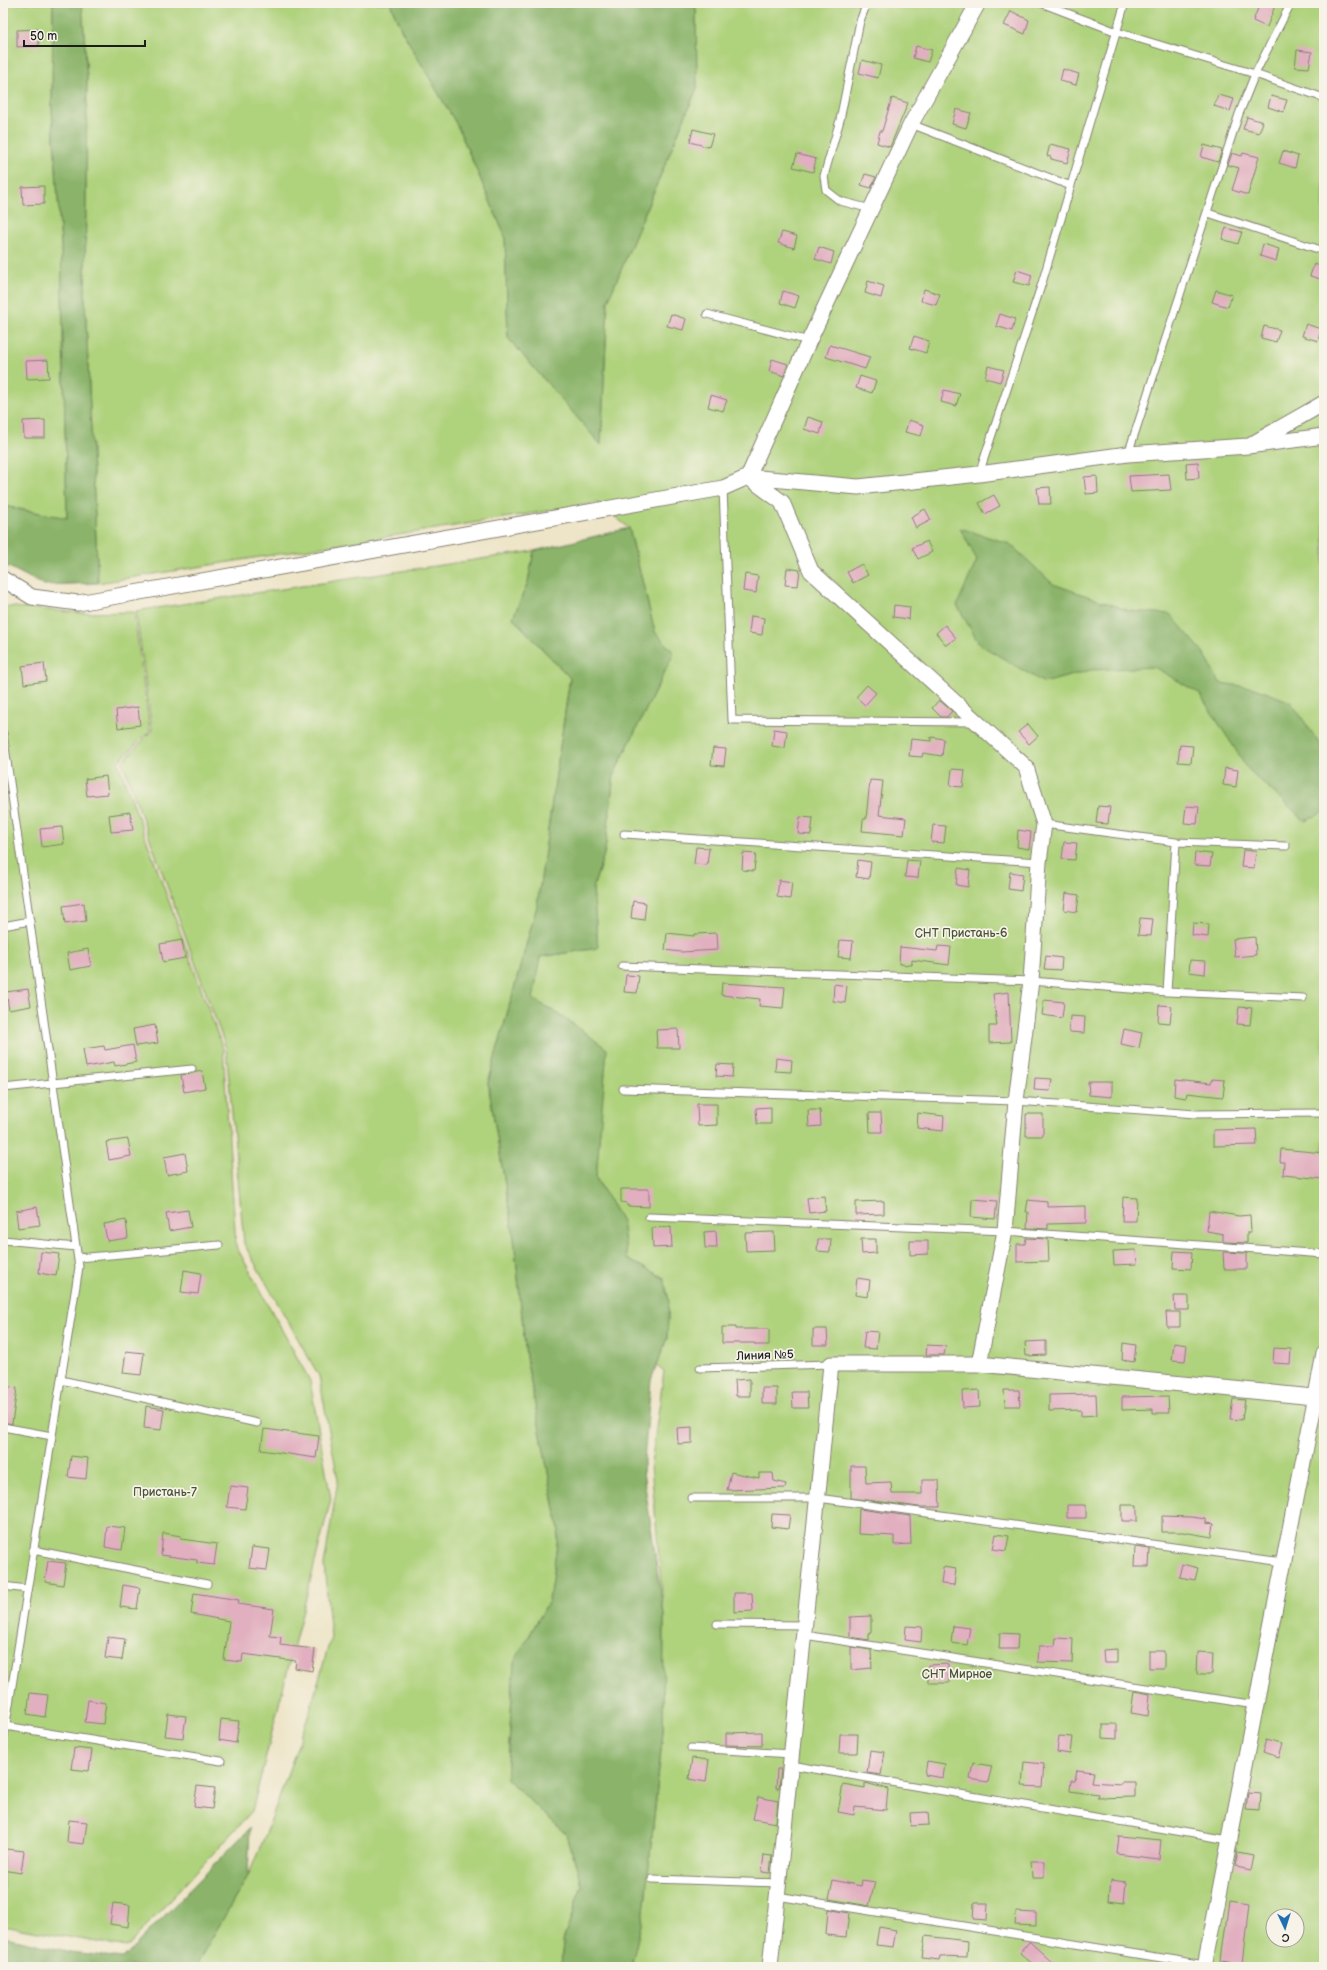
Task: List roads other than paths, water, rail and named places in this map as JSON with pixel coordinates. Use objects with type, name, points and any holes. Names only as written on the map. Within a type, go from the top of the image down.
[{"type":"street","points":[[748,477],[809,341],[911,124],[978,3]]},
{"type":"street","points":[[1248,446],[1324,403]]},
{"type":"street","points":[[3,580],[32,597],[78,603],[724,488],[748,477],[858,486],[979,474],[1128,454],[1248,446],[1324,436]]},
{"type":"street","points":[[748,477],[782,502],[811,571],[1026,767],[1044,824],[1038,862],[1031,981],[1016,1101],[1005,1231],[979,1364]]},
{"type":"street","points":[[1205,1966],[1283,1562],[1320,1398],[1324,1354]]},
{"type":"street","points":[[770,1967],[831,1364],[979,1364],[1320,1398]]},
{"type":"lane","points":[[867,3],[860,21],[840,120],[824,176],[826,190],[840,202],[871,209]]},
{"type":"lane","points":[[1041,3],[1117,32],[1255,74],[1324,98]]},
{"type":"lane","points":[[979,474],[1042,283],[1125,3]]},
{"type":"lane","points":[[1128,454],[1239,114],[1255,74],[1291,3]]},
{"type":"lane","points":[[911,124],[1071,186]]},
{"type":"lane","points":[[1208,212],[1324,251]]},
{"type":"lane","points":[[707,314],[809,341]]},
{"type":"lane","points":[[724,488],[732,720],[977,722]]},
{"type":"lane","points":[[3,733],[79,1267],[3,1742]]},
{"type":"lane","points":[[1044,824],[1176,842],[1286,846]]},
{"type":"lane","points":[[624,834],[1038,862]]},
{"type":"lane","points":[[1167,992],[1176,842]]},
{"type":"lane","points":[[3,926],[30,921]]},
{"type":"lane","points":[[622,966],[1031,981],[1167,992],[1303,998]]},
{"type":"lane","points":[[3,1088],[192,1069]]},
{"type":"lane","points":[[623,1089],[1016,1101],[1196,1114],[1324,1113]]},
{"type":"lane","points":[[649,1217],[1005,1231],[1324,1254]]},
{"type":"lane","points":[[3,1240],[76,1247]]},
{"type":"lane","points":[[78,1258],[218,1245]]},
{"type":"lane","name":"Линия №5","points":[[700,1368],[831,1364]]},
{"type":"lane","points":[[61,1380],[258,1423]]},
{"type":"lane","points":[[3,1427],[52,1436]]},
{"type":"lane","points":[[691,1498],[818,1498],[1283,1562]]},
{"type":"lane","points":[[33,1550],[207,1584]]},
{"type":"lane","points":[[3,1586],[27,1589]]},
{"type":"lane","points":[[717,1624],[804,1630],[1256,1704]]},
{"type":"lane","points":[[5,1726],[221,1761]]},
{"type":"lane","points":[[690,1748],[791,1759],[1229,1840]]},
{"type":"lane","points":[[652,1879],[778,1890],[1205,1966]]},
{"type":"park label","name":"СНТ Пристань-6","points":[[961,933]]},
{"type":"park label","name":"Пристань-7","points":[[165,1492]]},
{"type":"park label","name":"СНТ Мирное","points":[[957,1674]]}]
